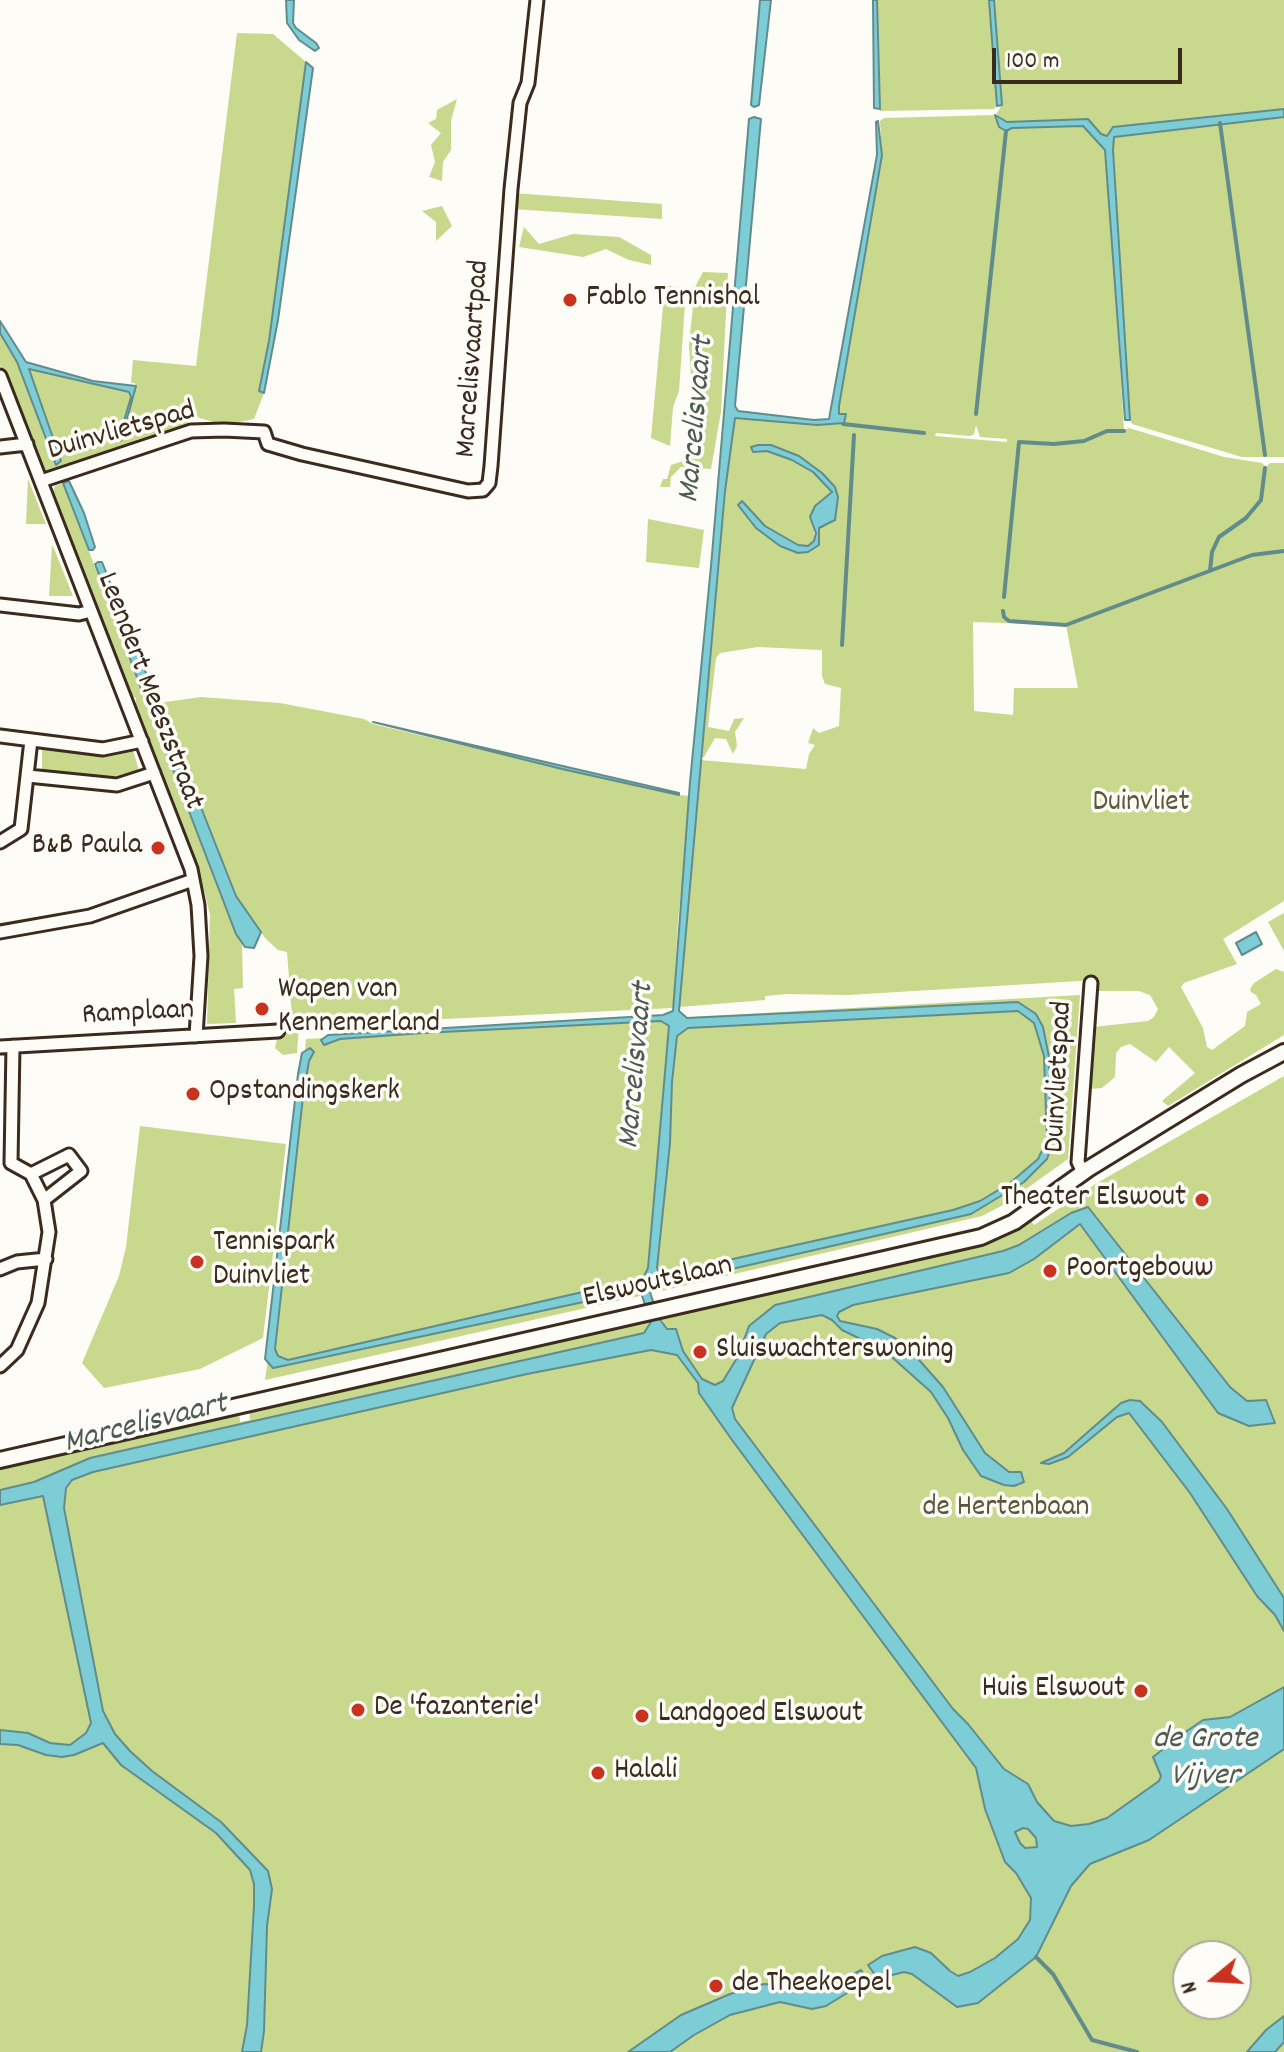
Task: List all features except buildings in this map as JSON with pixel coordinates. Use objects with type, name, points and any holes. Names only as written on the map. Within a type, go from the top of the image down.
[{"type":"street","name":"Marcelisvaartpad","points":[[264,432],[268,444],[368,470],[468,491],[483,490],[489,483],[511,189],[520,103],[528,83],[537,0]]},
{"type":"street","name":"Leendert Meeszstraat","points":[[0,376],[193,880],[201,956],[196,1036]]},
{"type":"street","name":"Duinvlietspad","points":[[41,481],[191,431],[264,432]]},
{"type":"street","points":[[0,447],[27,444]]},
{"type":"street","points":[[0,605],[79,614],[91,611]]},
{"type":"street","points":[[0,736],[103,749],[142,741]]},
{"type":"street","points":[[0,842],[21,829],[31,740]]},
{"type":"street","points":[[28,776],[117,785],[154,773]]},
{"type":"street","points":[[0,932],[90,916],[193,880]]},
{"type":"street","name":"Duinvlietspad","points":[[1083,1172],[1078,1162],[1091,983]]},
{"type":"street","name":"Ramplaan","points":[[0,1047],[278,1031]]},
{"type":"street","points":[[0,1366],[17,1350],[38,1303],[49,1232],[44,1200],[31,1174],[6,1164],[13,1046]]},
{"type":"street","name":"Elswoutslaan","points":[[0,1460],[981,1237],[1032,1210],[1083,1172],[1284,1052]]},
{"type":"street","points":[[31,1174],[69,1155],[81,1171],[44,1200]]},
{"type":"street","points":[[0,1269],[17,1262],[46,1259]]},
{"type":"green space","points":[[877,0],[989,0],[997,106],[994,109],[880,111]]},
{"type":"green space","name":"Duinvliet","points":[[994,0],[1284,0],[1284,109],[1114,127],[1107,136],[1101,134],[1088,119],[1007,122],[996,116],[1006,130],[1084,126],[1107,154],[1124,430],[1129,428],[1224,457],[1262,463],[1266,467],[1270,463],[1284,463],[1284,901],[1223,939],[1237,964],[1184,983],[1181,987],[1203,1028],[1207,1047],[1212,1050],[1245,1026],[1247,1012],[1261,1004],[1250,989],[1254,983],[1276,969],[1284,972],[1284,1035],[1168,1106],[1162,1101],[1195,1073],[1169,1047],[1156,1062],[1130,1044],[1121,1047],[1116,1053],[1115,1077],[1102,1088],[1089,1089],[1093,1027],[1148,1021],[1158,1009],[1150,995],[1139,991],[1095,991],[1096,980],[848,995],[787,994],[765,996],[765,1000],[680,1007],[690,814],[678,920],[673,1008],[299,1026],[297,1053],[283,1055],[275,1048],[282,1016],[292,1017],[287,952],[278,950],[265,938],[236,896],[158,703],[201,697],[280,703],[364,719],[373,724],[679,795],[692,796],[700,760],[806,769],[809,754],[815,745],[808,743],[813,728],[819,733],[839,726],[841,688],[825,684],[822,650],[758,647],[720,653],[716,658],[708,727],[729,731],[734,719],[744,718],[735,732],[737,746],[733,754],[726,739],[715,738],[704,757],[700,757],[735,417],[817,425],[846,414],[839,415],[839,406],[882,155],[880,121],[884,118],[996,115],[1002,104]],"holes":[[[976,425],[980,437],[1007,439],[1007,442],[935,436],[936,433],[970,436],[974,434]],[[771,445],[822,473],[838,497],[830,524],[819,528],[819,534],[808,552],[798,553],[780,546],[756,528],[742,502],[765,526],[798,545],[808,546],[814,541],[815,506],[832,492],[813,472],[792,460],[767,451],[753,452]],[[973,622],[1066,625],[1078,688],[1014,688],[1013,715],[974,711]]]},
{"type":"green space","points":[[237,33],[273,34],[306,62],[269,341],[259,391],[264,393],[254,419],[225,425],[199,418],[190,410],[188,427],[48,472],[42,468],[0,365],[0,333],[28,369],[129,392],[131,397],[119,441],[136,386],[131,383],[133,360],[196,366]]},
{"type":"green space","points":[[457,99],[451,121],[451,150],[443,162],[442,181],[429,177],[435,162],[431,145],[441,133],[428,123],[436,119],[437,110]]},
{"type":"green space","points":[[1284,117],[1284,457],[1242,457],[1132,424],[1130,420],[1113,140],[1114,136],[1123,134]]},
{"type":"green space","points":[[513,193],[662,204],[662,219],[513,209]]},
{"type":"green space","points":[[442,206],[452,226],[436,241],[436,222],[422,211]]},
{"type":"green space","points":[[524,227],[539,244],[573,234],[619,237],[651,255],[651,265],[629,260],[606,249],[583,257],[519,247]]},
{"type":"green space","points":[[703,272],[728,273],[721,412],[711,469],[681,467],[671,477],[670,487],[660,487],[663,479],[667,479],[671,465],[696,457],[707,411],[692,393],[689,344],[695,287]]},
{"type":"green space","points":[[665,285],[686,289],[679,391],[673,407],[670,446],[651,438]]},
{"type":"green space","points":[[28,479],[46,524],[26,524]]},
{"type":"green space","points":[[63,483],[142,691],[149,693],[151,698],[149,707],[242,944],[243,988],[234,989],[236,1023],[207,1024],[210,915],[205,894],[135,711],[136,698],[129,695],[53,492],[55,486]]},
{"type":"green space","points":[[648,519],[704,530],[699,568],[646,562]]},
{"type":"green space","points":[[52,545],[55,551],[73,596],[49,596]]},
{"type":"green space","points":[[42,749],[99,756],[133,750],[139,771],[121,776],[94,777],[42,770]]},
{"type":"green space","points":[[1284,913],[1284,951],[1268,922]]},
{"type":"green space","points":[[1080,995],[1068,1159],[1005,1204],[982,1216],[265,1380],[297,1152],[306,1039]]},
{"type":"green space","name":"Landgoed Elswout","points":[[1284,1076],[1284,2052],[0,2052],[0,1466],[239,1412],[240,1422],[250,1420],[249,1410],[1000,1239],[1031,1221],[1034,1225],[1097,1183]]},
{"type":"green space","name":"Tennispark Duinvliet","points":[[140,1126],[286,1144],[263,1338],[200,1369],[104,1388],[82,1363],[119,1276],[126,1247]]},
{"type":"water","points":[[286,0],[294,0],[293,23],[316,43],[319,48],[315,51],[299,40],[287,23]]},
{"type":"water","points":[[760,0],[771,0],[759,105],[754,107],[751,105]]},
{"type":"water","points":[[873,0],[877,0],[880,109],[874,108]]},
{"type":"water","points":[[989,0],[994,0],[1002,105],[997,106]]},
{"type":"water","points":[[306,62],[313,68],[278,320],[264,393],[259,391],[269,341]]},
{"type":"water","points":[[1284,109],[1284,117],[1114,137],[1130,420],[1125,420],[1105,150],[1083,126],[1012,128],[1006,131],[999,127],[995,115],[1007,122],[1088,119],[1101,134],[1107,136],[1113,127]]},
{"type":"water","name":"de Grote Vijver","points":[[749,119],[761,119],[735,406],[738,411],[829,419],[877,155],[878,121],[882,155],[839,406],[839,414],[846,414],[844,423],[817,425],[735,418],[725,491],[679,1011],[687,1018],[1018,1002],[1036,1014],[1043,1027],[1049,1057],[1051,1147],[1047,1159],[1024,1182],[971,1214],[658,1286],[650,1292],[658,1317],[667,1329],[676,1329],[683,1351],[702,1379],[715,1385],[723,1381],[737,1358],[749,1326],[775,1305],[1003,1251],[1019,1245],[1071,1213],[1088,1207],[1230,1387],[1247,1401],[1266,1400],[1275,1423],[1249,1426],[1218,1413],[1080,1224],[1034,1259],[1009,1273],[853,1305],[837,1316],[840,1321],[877,1329],[912,1352],[943,1387],[985,1453],[1009,1472],[1021,1472],[1024,1482],[1014,1486],[1004,1485],[981,1476],[931,1392],[885,1351],[842,1330],[822,1315],[780,1323],[766,1334],[732,1408],[735,1419],[953,1709],[1004,1769],[1028,1784],[1037,1802],[1054,1821],[1071,1826],[1107,1818],[1159,1781],[1161,1776],[1153,1757],[1184,1733],[1203,1720],[1230,1717],[1284,1687],[1284,1749],[1149,1840],[1090,1864],[1071,1886],[1036,1957],[978,2003],[957,2007],[912,1974],[904,1972],[884,1977],[875,1975],[868,1965],[882,1956],[915,1947],[931,1953],[958,1976],[995,1958],[1018,1939],[1030,1920],[1031,1898],[1016,1873],[1005,1862],[985,1809],[976,1768],[732,1440],[699,1393],[698,1383],[677,1355],[651,1350],[527,1374],[93,1472],[72,1480],[66,1488],[64,1508],[103,1711],[115,1734],[130,1751],[221,1822],[268,1871],[272,1889],[267,1926],[261,2052],[242,2052],[247,2025],[254,1906],[254,1884],[250,1870],[216,1833],[121,1765],[103,1743],[62,1757],[18,1745],[0,1744],[0,1730],[28,1733],[50,1743],[70,1745],[86,1733],[91,1723],[43,1496],[0,1505],[0,1490],[34,1482],[90,1458],[644,1333],[651,1322],[640,1290],[273,1368],[265,1359],[298,1074],[302,1053],[310,1048],[314,1052],[309,1061],[303,1097],[275,1349],[278,1356],[288,1360],[643,1278],[648,1268],[669,1026],[661,1021],[423,1033],[340,1039],[324,1045],[321,1040],[328,1035],[663,1015],[673,1011],[690,782]],"holes":[[[1018,1011],[1034,1023],[1044,1056],[1047,1140],[1038,1159],[1010,1183],[980,1201],[953,1210],[661,1275],[657,1268],[677,1036],[688,1028]],[[1023,1828],[1036,1838],[1037,1847],[1025,1848],[1020,1843],[1015,1832]]]},
{"type":"water","points":[[0,321],[26,362],[93,381],[136,386],[121,441],[118,441],[131,397],[129,392],[29,369],[61,461],[56,465],[17,362],[0,333]]},
{"type":"water","points":[[771,445],[799,456],[835,487],[838,497],[835,520],[819,528],[819,545],[808,552],[798,553],[780,546],[756,528],[738,505],[742,501],[765,526],[798,545],[808,546],[814,541],[816,533],[810,517],[815,506],[832,492],[813,472],[792,460],[767,451],[753,452],[751,447]]},
{"type":"water","points":[[69,481],[84,513],[95,547],[93,550],[89,550],[63,483]]},
{"type":"water","points":[[102,562],[152,688],[150,692],[142,691],[95,564]]},
{"type":"water","points":[[151,698],[158,702],[168,724],[236,896],[261,932],[254,948],[245,947],[236,934],[149,707]]},
{"type":"water","points":[[373,722],[679,793],[679,795],[562,769]]},
{"type":"water","points":[[1256,932],[1262,944],[1242,955],[1236,943]]},
{"type":"water","points":[[1140,1401],[1162,1422],[1227,1509],[1284,1598],[1284,1631],[1275,1615],[1257,1596],[1190,1493],[1129,1413],[1117,1417],[1068,1457],[1049,1464],[1041,1463],[1064,1453],[1121,1403]]},
{"type":"water","points":[[861,1970],[868,1980],[826,2006],[812,2009],[780,2002],[730,2015],[670,2052],[628,2052],[681,2015],[730,1994],[764,1984],[828,1988]]},
{"type":"water","points":[[1284,2016],[1284,2042],[1275,2052],[1247,2052],[1266,2030]]},
{"type":"waterway","points":[[1220,123],[1265,455]]},
{"type":"waterway","points":[[976,414],[1006,131]]},
{"type":"waterway","points":[[843,424],[924,433]]},
{"type":"waterway","points":[[1004,597],[1019,442],[1054,444],[1084,441],[1107,431],[1124,431]]},
{"type":"waterway","points":[[842,645],[854,435]]},
{"type":"waterway","points":[[1210,571],[1212,552],[1219,537],[1246,518],[1261,500],[1265,468]]},
{"type":"waterway","points":[[1003,611],[1009,621],[1066,625],[1252,555],[1284,551]]},
{"type":"waterway","points":[[1036,1957],[1053,1974],[1092,2040],[1137,2052]]},
{"type":"place","name":"Fablo Tennishal","points":[[570,300]]},
{"type":"place","name":"B&B Paula","points":[[158,848]]},
{"type":"place","name":"Wapen van Kennemerland","points":[[262,1009]]},
{"type":"place","name":"Opstandingskerk","points":[[193,1094]]},
{"type":"place","name":"Theater Elswout","points":[[1202,1200]]},
{"type":"place","name":"Tennispark Duinvliet","points":[[197,1262]]},
{"type":"place","name":"Poortgebouw","points":[[1050,1271]]},
{"type":"place","name":"Sluiswachterswoning","points":[[700,1352]]},
{"type":"place","name":"Huis Elswout","points":[[1141,1691]]},
{"type":"place","name":"De 'fazanterie'","points":[[358,1710]]},
{"type":"place","name":"Landgoed Elswout","points":[[642,1716]]},
{"type":"place","name":"Halali","points":[[598,1773]]},
{"type":"place","name":"de Theekoepel","points":[[716,1986]]},
{"type":"water label","name":"Marcelisvaart","points":[[699,420]]},
{"type":"water label","name":"Marcelisvaart","points":[[639,1066]]},
{"type":"water label","name":"Marcelisvaart","points":[[146,1426]]},
{"type":"park label","name":"de Hertenbaan","points":[[1006,1510]]}]
